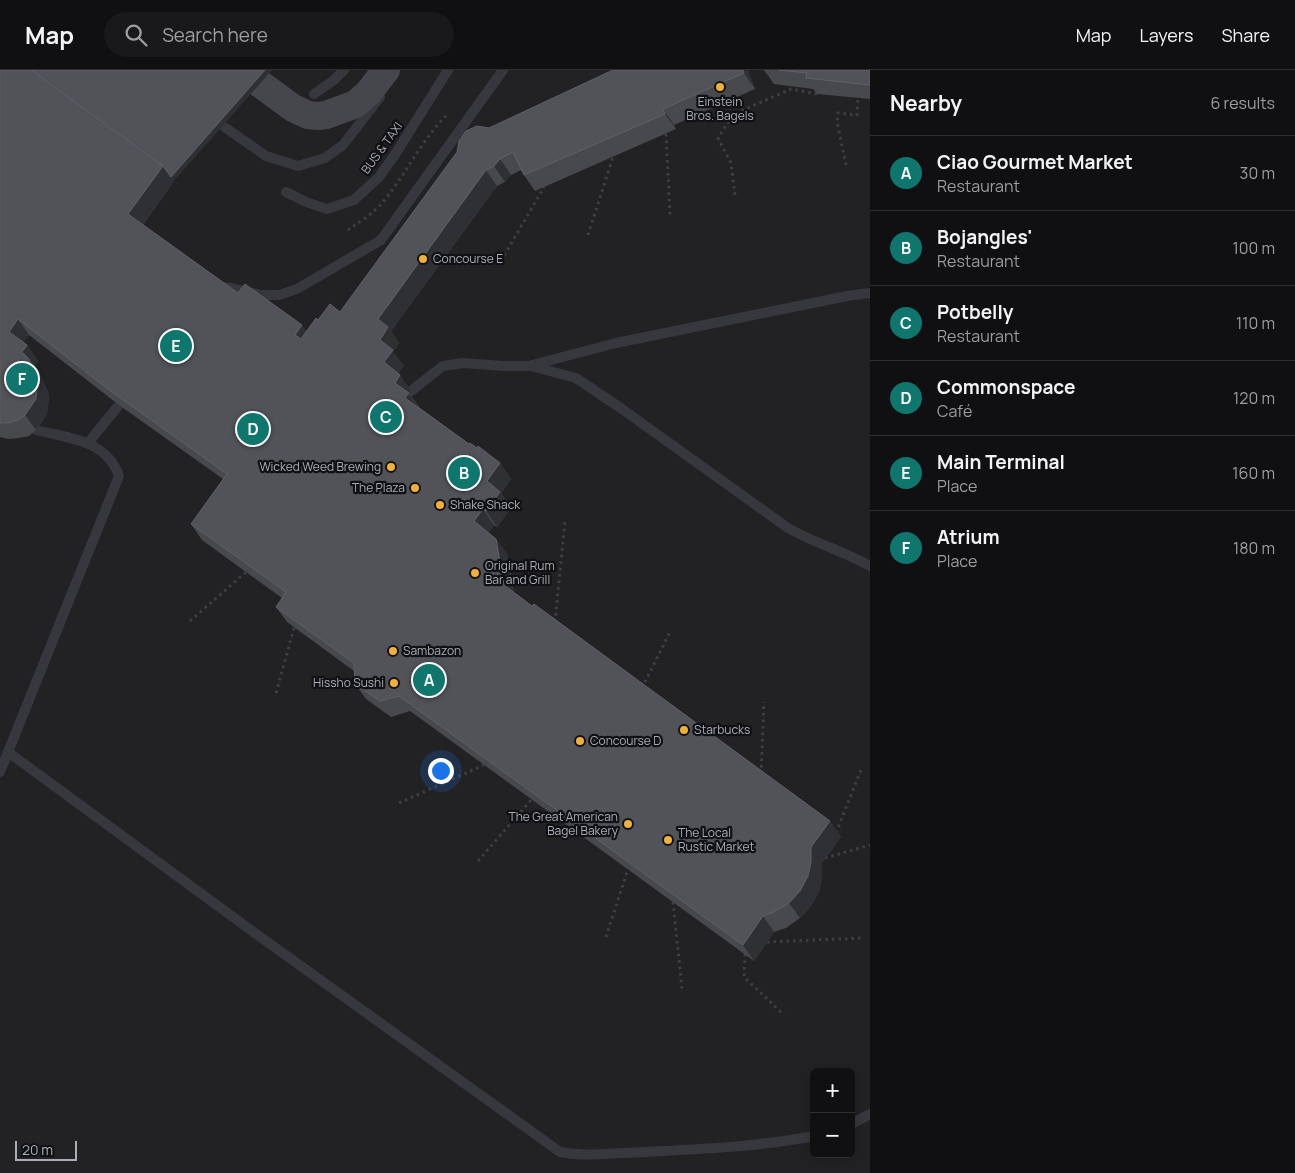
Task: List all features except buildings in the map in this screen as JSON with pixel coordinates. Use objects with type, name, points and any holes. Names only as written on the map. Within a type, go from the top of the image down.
[{"type":"main road","points":[[241,70],[293,108],[308,115],[318,116],[356,104],[386,80]]},
{"type":"lane","points":[[314,94],[334,80],[344,70]]},
{"type":"lane","name":"BUS & TAXI","points":[[286,192],[306,202],[327,209],[354,200],[379,176],[448,70]]},
{"type":"lane","points":[[219,287],[261,295],[279,295],[296,289],[381,240],[503,70]]},
{"type":"lane","points":[[223,126],[266,156],[298,166],[325,158],[343,145],[386,80]]},
{"type":"lane","points":[[531,366],[616,343],[846,296],[870,293]]},
{"type":"lane","points":[[411,391],[443,366],[464,362],[503,366],[531,366],[576,378],[590,386],[788,528],[870,566]]},
{"type":"lane","points":[[88,443],[119,405]]},
{"type":"lane","points":[[0,772],[119,476],[116,467],[106,454],[97,447],[36,430]]},
{"type":"lane","points":[[8,752],[248,928],[560,1152],[585,1155],[772,1144],[810,1137]]},
{"type":"lane","points":[[855,1122],[870,1114]]},
{"type":"path","points":[[735,194],[731,163],[718,138],[734,114],[791,89],[817,94]]},
{"type":"path","points":[[846,165],[837,122],[838,113],[857,115],[858,98]]},
{"type":"path","points":[[666,134],[670,215]]},
{"type":"path","points":[[588,235],[613,157]]},
{"type":"path","points":[[501,261],[544,187]]},
{"type":"path","points":[[554,627],[565,521]]},
{"type":"path","points":[[190,621],[246,572]]},
{"type":"path","points":[[276,692],[294,628]]},
{"type":"path","points":[[640,690],[671,630]]},
{"type":"path","points":[[761,779],[764,702]]},
{"type":"path","points":[[399,803],[484,765]]},
{"type":"path","points":[[836,833],[862,767]]},
{"type":"path","points":[[478,861],[532,800]]},
{"type":"path","points":[[825,858],[870,845]]},
{"type":"path","points":[[606,937],[628,870]]},
{"type":"path","points":[[673,902],[682,989]]},
{"type":"path","points":[[767,942],[863,938]]},
{"type":"path","points":[[745,954],[744,977],[784,1015]]},
{"type":"shaded area","points":[[0,70],[870,70],[870,1173],[0,1173]]},
{"type":"place","name":"Einstein Bros. Bagels","points":[[720,87]]},
{"type":"place","name":"Concourse E","points":[[423,259]]},
{"type":"place","name":"Main Terminal","points":[[176,346]]},
{"type":"place","name":"Atrium","points":[[22,379]]},
{"type":"place","name":"Potbelly","points":[[386,417]]},
{"type":"place","name":"Commonspace","points":[[253,429]]},
{"type":"place","name":"Wicked Weed Brewing","points":[[391,467]]},
{"type":"place","name":"Bojangles'","points":[[464,473]]},
{"type":"place","name":"The Plaza","points":[[415,488]]},
{"type":"place","name":"Shake Shack","points":[[440,505]]},
{"type":"place","name":"Original Rum Bar and Grill","points":[[475,573]]},
{"type":"place","name":"Sambazon","points":[[393,651]]},
{"type":"place","name":"Ciao Gourmet Market","points":[[429,680]]},
{"type":"place","name":"Hissho Sushi","points":[[394,683]]},
{"type":"place","name":"Starbucks","points":[[684,730]]},
{"type":"place","name":"Concourse D","points":[[580,741]]},
{"type":"place","name":"The Great American Bagel Bakery","points":[[628,824]]},
{"type":"place","name":"The Local Rustic Market","points":[[668,840]]}]
